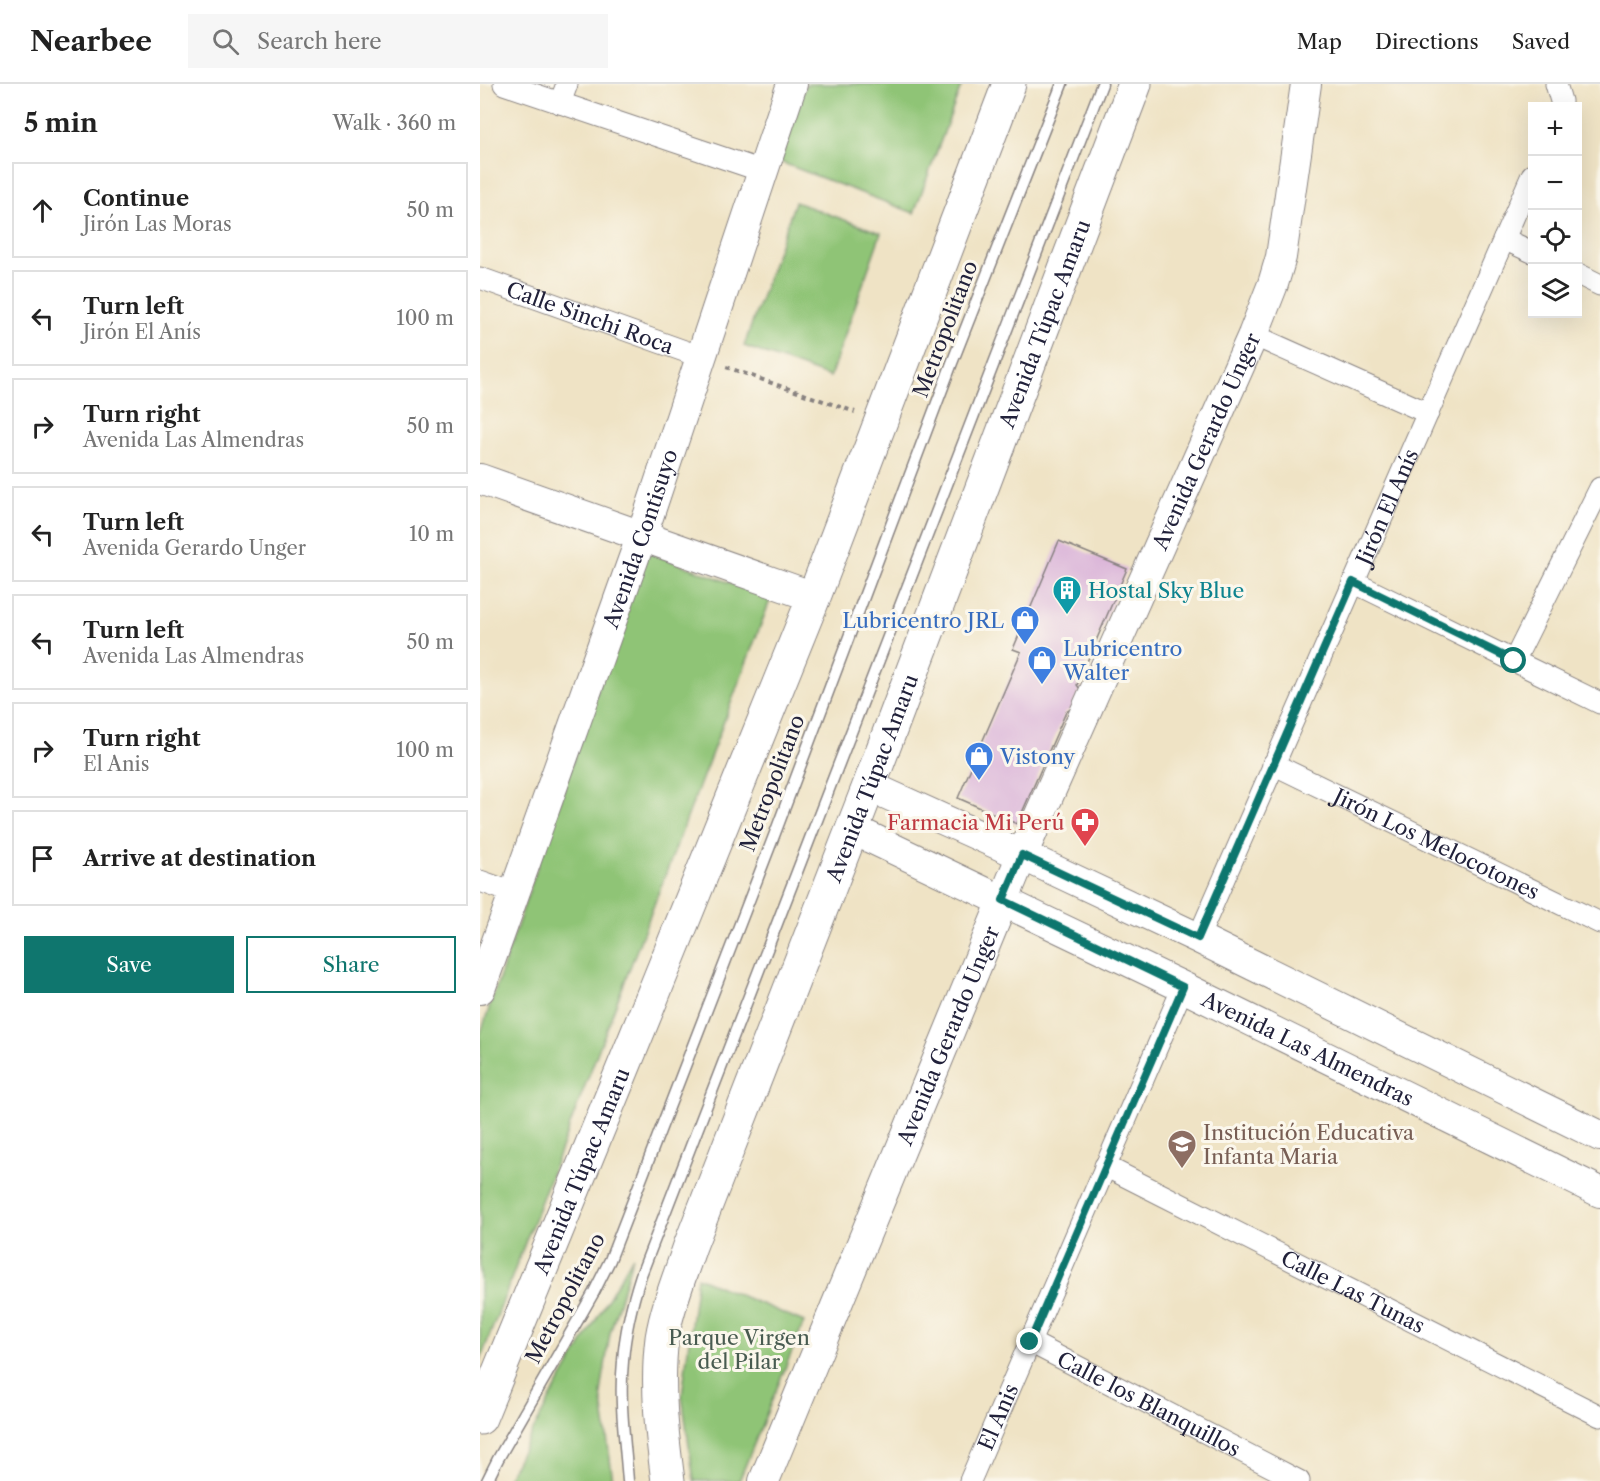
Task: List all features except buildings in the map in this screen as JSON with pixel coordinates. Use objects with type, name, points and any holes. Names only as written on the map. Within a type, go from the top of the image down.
[{"type":"main road","name":"Avenida Túpac Amaru","points":[[480,1418],[814,597],[1010,84]]},
{"type":"main road","name":"Avenida Túpac Amaru","points":[[668,1481],[659,1371],[663,1337],[671,1302],[690,1246],[869,786],[1135,84]]},
{"type":"street","points":[[504,84],[564,94],[762,171]]},
{"type":"street","name":"Avenida Contisuyo","points":[[480,989],[642,536],[792,84]]},
{"type":"street","name":"Avenida Gerardo Unger","points":[[765,1481],[1022,855],[1253,334],[1273,284],[1281,257],[1306,84]]},
{"type":"street","points":[[1556,84],[1561,102]]},
{"type":"street","name":"Jirón El Anís","points":[[1198,938],[1528,186]]},
{"type":"street","points":[[1504,238],[1528,250]]},
{"type":"street","points":[[1582,276],[1600,285]]},
{"type":"street","name":"Calle Sinchi Roca","points":[[480,278],[701,357]]},
{"type":"street","points":[[1253,334],[1428,412]]},
{"type":"street","points":[[480,478],[814,597]]},
{"type":"street","points":[[1514,661],[1600,488]]},
{"type":"street","points":[[1353,582],[1600,703]]},
{"type":"street","name":"Jirón Los Melocotones","points":[[1273,764],[1600,923]]},
{"type":"street","points":[[869,786],[1198,938],[1600,1136]]},
{"type":"street","name":"Avenida Las Almendras","points":[[852,829],[1183,987],[1600,1192]]},
{"type":"street","points":[[480,881],[514,893]]},
{"type":"street","name":"El Anis","points":[[970,1481],[1183,987]]},
{"type":"street","name":"Calle Las Tunas","points":[[1105,1166],[1600,1416]]},
{"type":"street","name":"Calle los Blanquillos","points":[[1030,1342],[1299,1481]]},
{"type":"lane","name":"Metropolitano","points":[[487,1481],[610,1260],[781,817],[952,363],[1062,84]]},
{"type":"lane","points":[[628,1481],[621,1390],[622,1362],[632,1304],[640,1275],[1102,84]]},
{"type":"path","points":[[701,357],[881,422]]},
{"type":"green space","points":[[806,84],[962,84],[914,213],[780,162]]},
{"type":"green space","points":[[795,202],[881,233],[830,377],[744,346]]},
{"type":"green space","points":[[645,551],[771,598],[480,1361],[480,1035]]},
{"type":"green space","points":[[633,1256],[610,1333],[601,1393],[613,1481],[506,1481],[552,1395]]},
{"type":"green space","name":"Parque Virgen del Pilar","points":[[697,1277],[804,1322],[739,1481],[694,1481],[682,1396]]},
{"type":"place","name":"Hostal Sky Blue","points":[[1067,616]]},
{"type":"place","name":"Lubricentro JRL","points":[[1025,646]]},
{"type":"place","name":"Lubricentro Walter","points":[[1042,686]]},
{"type":"place","name":"Vistony","points":[[979,782]]},
{"type":"place","name":"Farmacia Mi Perú","points":[[1085,848]]},
{"type":"place","name":"Institución Educativa Infanta Maria","points":[[1182,1170]]},
{"type":"route","points":[[1030,1342],[1183,987],[1003,900],[1022,855],[1198,938],[1353,582],[1514,661]]}]
